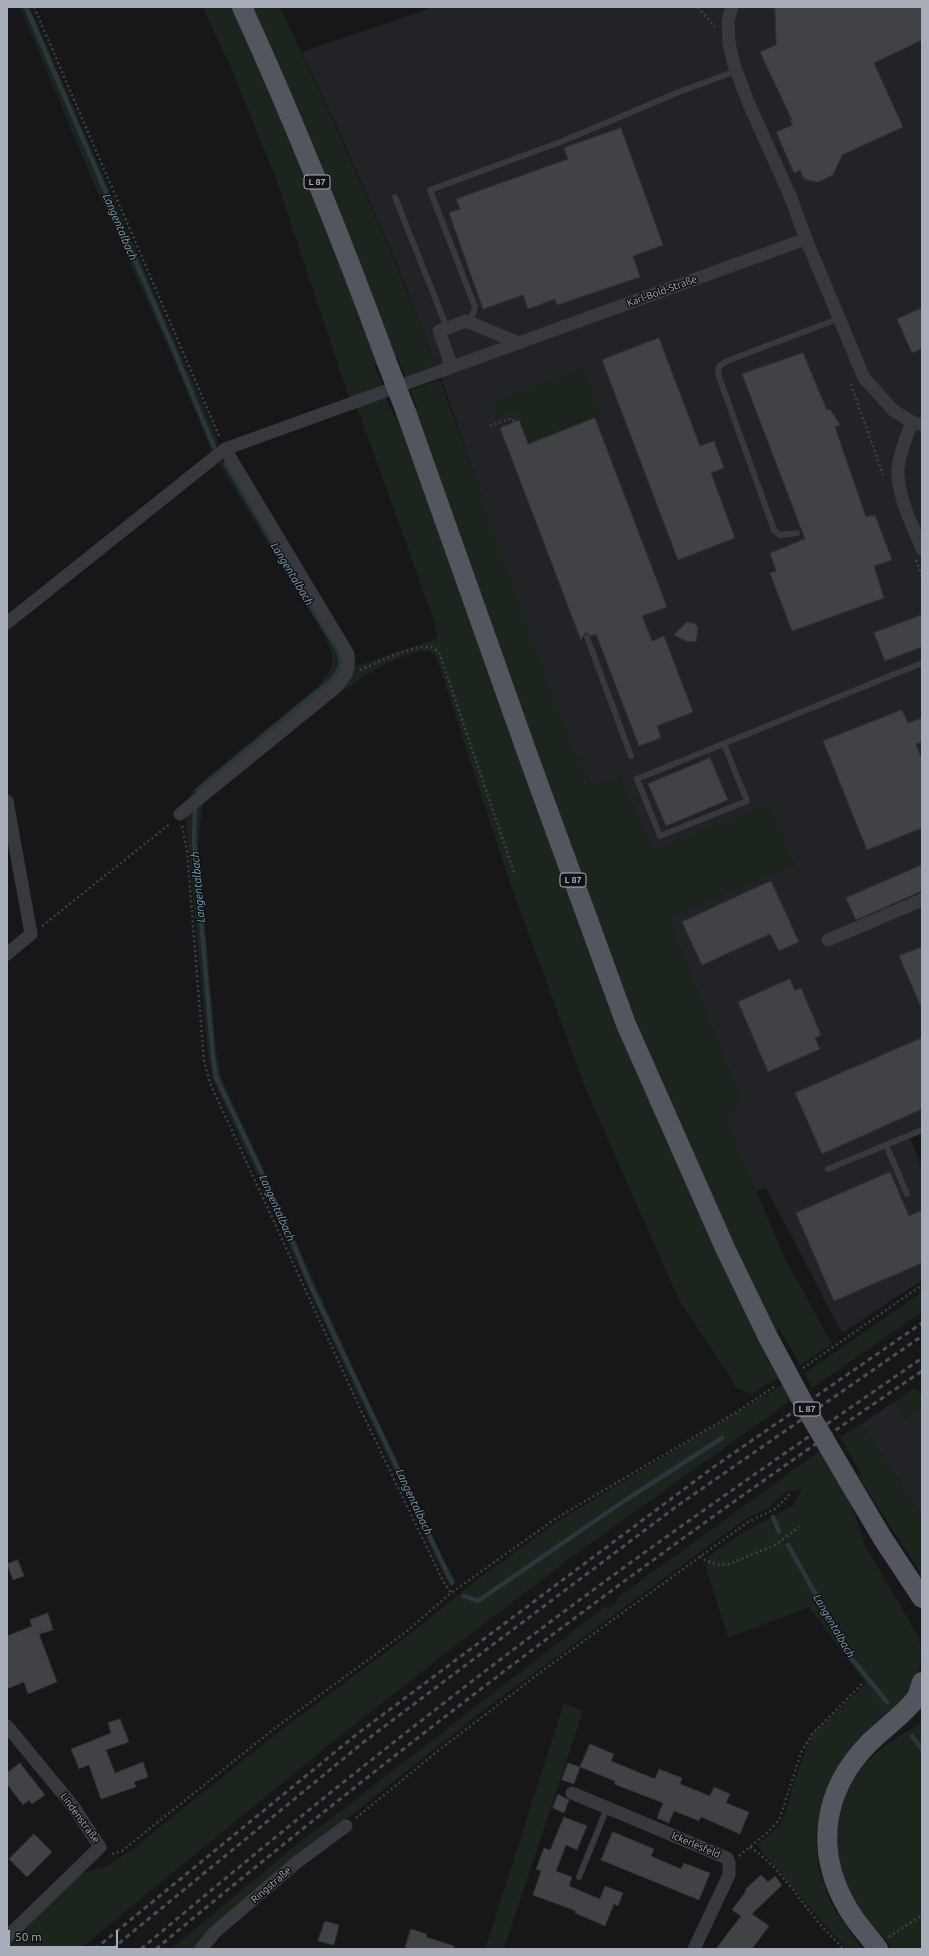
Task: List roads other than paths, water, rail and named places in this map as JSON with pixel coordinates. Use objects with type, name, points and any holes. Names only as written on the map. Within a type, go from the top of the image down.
[{"type":"main road","name":"L 87","points":[[242,7],[302,144],[360,287],[626,1024],[725,1248],[768,1336],[807,1410],[848,1480],[883,1539],[922,1598]]},
{"type":"main road","points":[[878,1948],[847,1909],[836,1888],[829,1865],[827,1835],[828,1817],[834,1794],[846,1771],[861,1751],[921,1696]]},
{"type":"street","points":[[732,7],[728,20],[728,42],[736,71],[791,198],[806,239],[864,378],[893,410],[917,423],[905,441],[899,474],[904,502],[921,542]]},
{"type":"street","name":"Karl-Bold-Straße","points":[[7,623],[225,449],[806,239]]},
{"type":"street","points":[[452,366],[439,331],[447,328],[466,322],[519,343]]},
{"type":"street","points":[[180,814],[334,689],[344,679],[349,667],[348,654],[225,449]]},
{"type":"street","points":[[7,801],[31,934],[7,954]]},
{"type":"street","points":[[828,940],[922,900]]},
{"type":"street","name":"Lindenstraße","points":[[7,1726],[73,1806],[100,1846],[7,1937]]},
{"type":"street","name":"Ickerlesfeld","points":[[572,1793],[727,1858],[730,1863],[729,1875],[694,1949]]},
{"type":"street","name":"Ringstraße","points":[[201,1949],[215,1932],[298,1862],[346,1826]]},
{"type":"lane","points":[[470,323],[475,307],[430,190],[563,141],[679,92],[736,71]]},
{"type":"lane","points":[[395,197],[447,328]]},
{"type":"lane","points":[[797,534],[780,535],[774,530],[718,374],[719,366],[727,360],[840,318]]},
{"type":"lane","points":[[587,637],[631,756]]},
{"type":"lane","points":[[724,744],[747,801],[660,836],[637,780],[724,744],[922,663]]},
{"type":"lane","points":[[828,1169],[922,1130]]},
{"type":"lane","points":[[886,1145],[907,1194]]},
{"type":"lane","points":[[579,1876],[607,1808]]},
{"type":"waterway","name":"Langentalbach","points":[[26,7],[176,355],[214,447]]},
{"type":"waterway","name":"Langentalbach","points":[[198,790],[334,678],[341,665],[340,654],[226,464]]},
{"type":"waterway","name":"Langentalbach","points":[[195,809],[194,840],[216,1077],[281,1213],[310,1284],[452,1583]]},
{"type":"waterway","name":"Langentalbach","points":[[464,1596],[478,1601],[624,1501],[722,1438]]},
{"type":"waterway","name":"Langentalbach","points":[[773,1517],[779,1532]]},
{"type":"waterway","name":"Langentalbach","points":[[788,1545],[852,1659],[887,1702]]},
{"type":"waterway","name":"Langentalbach","points":[[912,1736],[922,1749]]},
{"type":"railway","points":[[95,1949],[357,1734],[715,1466],[922,1323]]},
{"type":"railway","points":[[112,1949],[365,1741],[677,1506],[922,1336]]},
{"type":"railway","points":[[141,1949],[272,1840],[404,1734],[539,1630],[706,1508],[922,1358]]},
{"type":"railway","points":[[156,1949],[342,1797],[532,1650],[725,1508],[922,1371]]}]
